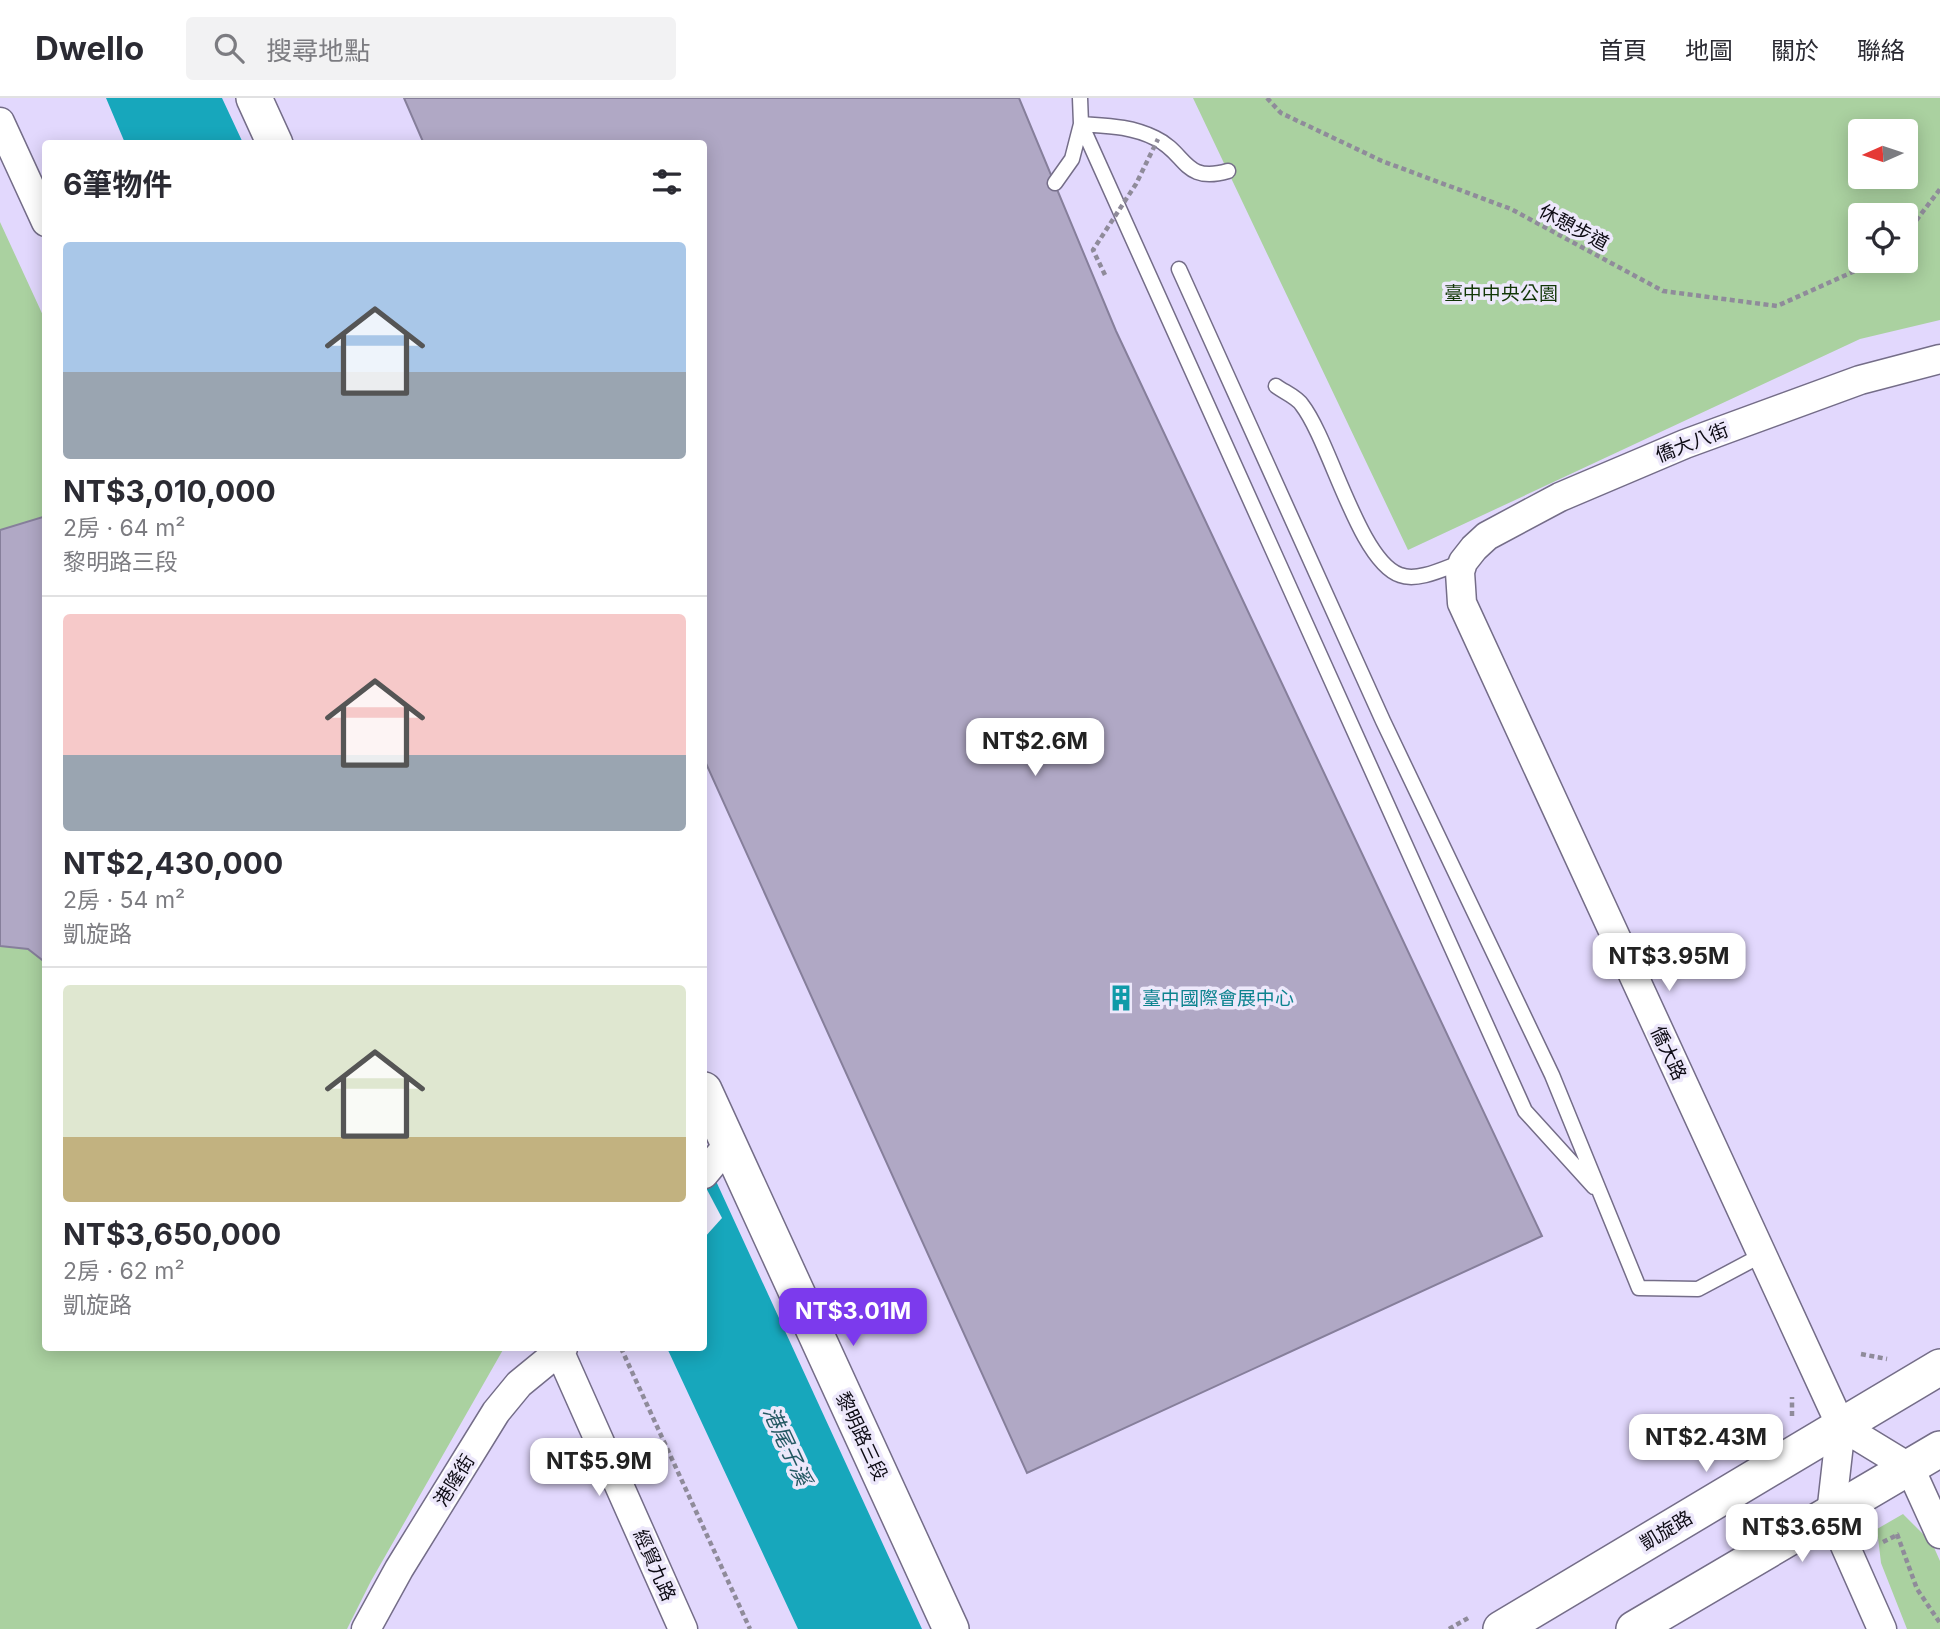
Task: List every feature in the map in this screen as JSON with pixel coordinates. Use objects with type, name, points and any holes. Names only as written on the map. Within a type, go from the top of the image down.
[{"type":"street","points":[[254,98],[273,140]]},
{"type":"street","points":[[0,122],[42,213]]},
{"type":"street","name":"僑大八街","points":[[1462,562],[1488,536],[1560,497],[1635,465],[1860,380],[1940,359]]},
{"type":"street","name":"僑大路","points":[[1462,562],[1459,581],[1462,603],[1841,1426]]},
{"type":"street","name":"黎明路三段","points":[[707,1109],[715,1160],[951,1629]]},
{"type":"street","name":"港隆街","points":[[366,1629],[399,1569],[496,1412],[519,1384],[559,1351]]},
{"type":"street","name":"經貿九路","points":[[562,1351],[683,1629]]},
{"type":"street","name":"凱旋路","points":[[1500,1629],[1940,1367]]},
{"type":"street","points":[[1882,1629],[1831,1514],[1841,1426],[1910,1468],[1940,1534]]},
{"type":"street","points":[[1634,1629],[1940,1449]]},
{"type":"lane","points":[[1055,183],[1072,159],[1081,124],[1080,98]]},
{"type":"lane","points":[[1081,124],[1130,127],[1158,139],[1197,174],[1214,175],[1228,171]]},
{"type":"lane","points":[[1081,124],[1525,1111],[1601,1195]]},
{"type":"lane","points":[[1179,269],[1383,721],[1552,1075],[1639,1288],[1698,1289],[1762,1255]]},
{"type":"lane","points":[[1276,386],[1301,403],[1338,477],[1360,531],[1382,561],[1399,575],[1415,577],[1462,562]]},
{"type":"path","name":"休憩步道","points":[[1267,98],[1281,113],[1382,161],[1511,209],[1663,291],[1777,306],[1850,273]]},
{"type":"path","points":[[1105,275],[1093,250],[1136,184],[1158,139]]},
{"type":"path","points":[[1918,218],[1940,189]]},
{"type":"path","points":[[622,1351],[750,1629]]},
{"type":"path","points":[[1882,1542],[1906,1530]]},
{"type":"path","points":[[1897,1534],[1917,1589],[1940,1623]]},
{"type":"shaded area","points":[[0,98],[1940,98],[1940,1629],[0,1629]]},
{"type":"green space","name":"臺中中央公園","points":[[1193,98],[1940,98],[1940,320],[1860,339],[1408,550]]},
{"type":"green space","points":[[0,222],[42,313],[42,1351],[502,1351],[371,1581],[347,1629],[0,1629]]},
{"type":"green space","points":[[1903,1514],[1932,1543],[1940,1561],[1940,1629],[1907,1629],[1881,1563],[1877,1529]]},
{"type":"water","points":[[106,98],[222,98],[242,140],[124,140]]},
{"type":"water","name":"港尾子溪","points":[[707,1162],[922,1629],[798,1629],[668,1351],[707,1351]]},
{"type":"pier","points":[[707,1190],[722,1218],[707,1235]]},
{"type":"building","name":"臺中國際會展中心","points":[[404,98],[1019,98],[1116,331],[1542,1236],[1027,1473],[707,766],[707,140],[422,140]]},
{"type":"building","points":[[42,517],[42,960],[28,949],[0,946],[0,530]]},
{"type":"place","name":"臺中國際會展中心","points":[[1121,998]]}]
